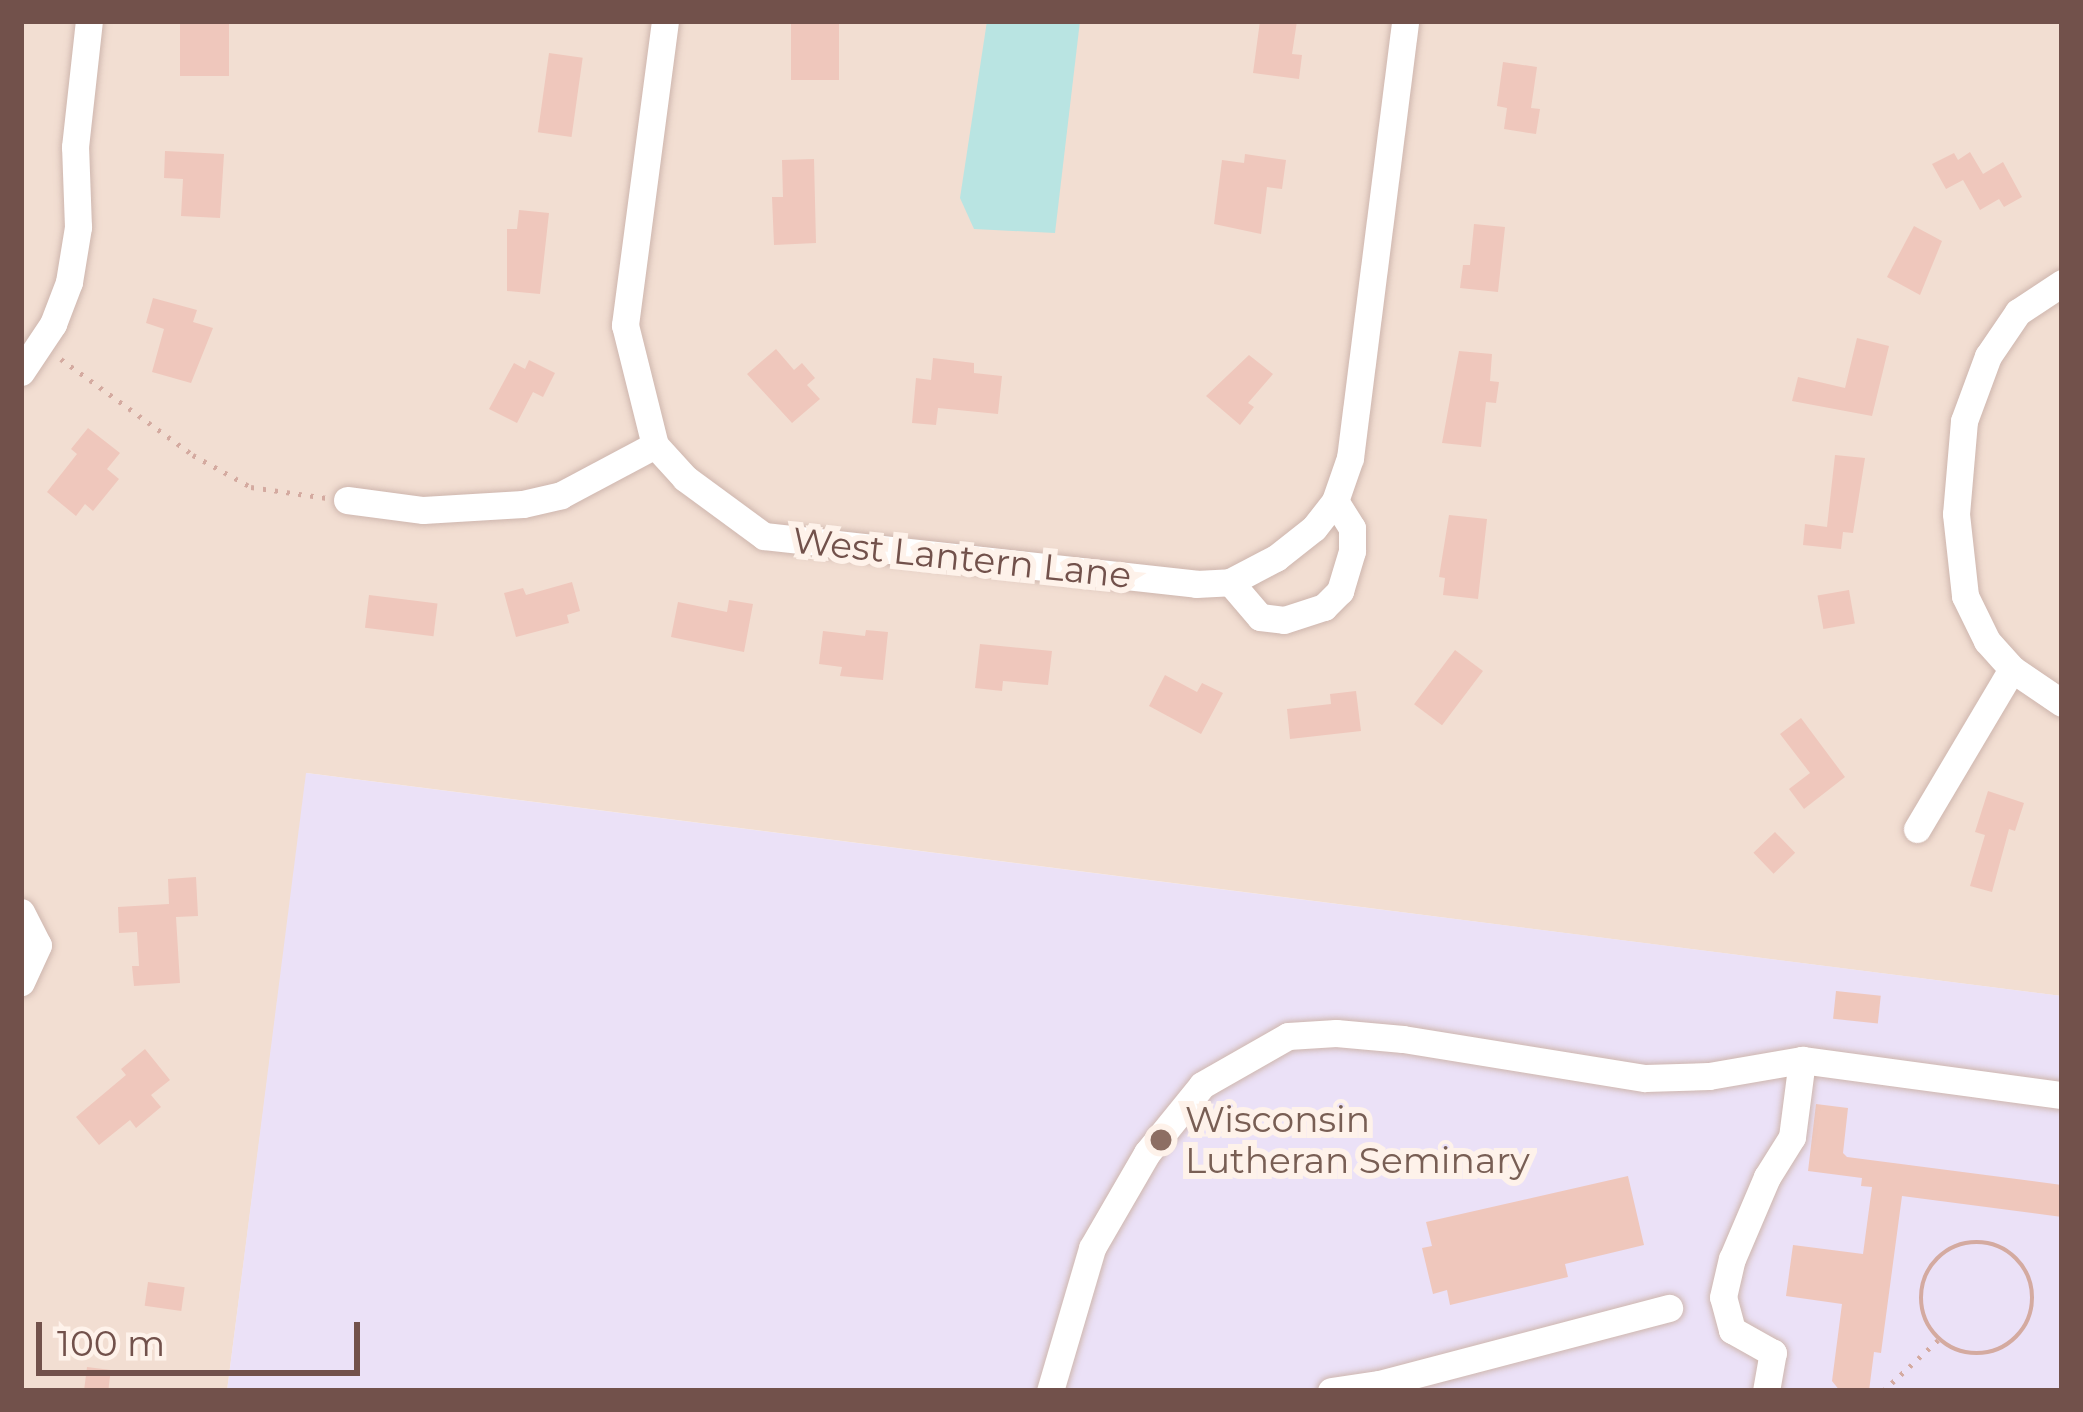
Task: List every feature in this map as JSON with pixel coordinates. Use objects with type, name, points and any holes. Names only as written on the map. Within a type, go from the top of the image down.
[{"type":"street","points":[[21,371],[41,345],[70,282],[79,227],[75,147],[89,21]]},
{"type":"street","points":[[347,500],[423,510],[523,504],[561,495],[655,445],[625,326],[665,21]]},
{"type":"street","name":"West Lantern Lane","points":[[655,445],[712,502],[764,536],[1196,584],[1230,582],[1276,558],[1314,528],[1335,501],[1350,458],[1405,21]]},
{"type":"street","points":[[2062,283],[2018,312],[1988,356],[1964,422],[1956,514],[1964,596],[1987,641],[2012,669],[2062,703]]},
{"type":"street","points":[[1230,582],[1260,617],[1284,620],[1324,607],[1340,591],[1352,551],[1352,529],[1335,501]]},
{"type":"street","points":[[1918,829],[2012,669]]},
{"type":"street","points":[[21,912],[38,945],[21,982]]},
{"type":"street","points":[[1050,1391],[1092,1248],[1147,1153],[1202,1085],[1288,1036],[1336,1033],[1403,1039],[1646,1078],[1709,1076],[1802,1060],[2062,1095]]},
{"type":"street","points":[[1766,1391],[1773,1353],[1732,1330],[1723,1297],[1732,1259],[1767,1177],[1792,1137],[1802,1060]]},
{"type":"street","points":[[1330,1391],[1379,1384],[1670,1308]]},
{"type":"path","points":[[41,345],[193,455],[250,487],[347,500]]},
{"type":"path","points":[[1977,1242],[2013,1255],[2032,1286],[2029,1321],[2019,1336],[1989,1354],[1971,1355],[1938,1340],[1921,1306],[1922,1287],[1941,1254],[1977,1242]]},
{"type":"path","points":[[1883,1391],[1938,1340]]},
{"type":"shaded area","points":[[21,21],[2062,21],[2062,996],[307,773],[227,1391],[21,1391]]},
{"type":"shaded area","name":"Wisconsin Lutheran Seminary","points":[[306,773],[2062,996],[2062,1391],[227,1391]]},
{"type":"water","points":[[987,21],[1080,21],[1055,233],[974,229],[960,198]]},
{"type":"building","points":[[180,21],[229,21],[229,76],[180,76]]},
{"type":"building","points":[[791,21],[839,21],[839,80],[791,80]]},
{"type":"building","points":[[1260,21],[1297,21],[1292,54],[1302,55],[1299,79],[1253,73]]},
{"type":"building","points":[[549,53],[583,58],[572,137],[538,132]]},
{"type":"building","points":[[1503,62],[1537,67],[1531,108],[1540,109],[1536,134],[1504,129],[1507,108],[1497,106]]},
{"type":"building","points":[[165,151],[224,154],[220,218],[181,216],[183,179],[164,178]]},
{"type":"building","points":[[1970,152],[1983,174],[2003,162],[2022,197],[2004,207],[1999,199],[1980,210],[1963,180],[1946,189],[1932,164],[1954,153],[1958,160]]},
{"type":"building","points":[[1245,154],[1286,160],[1282,189],[1267,187],[1261,234],[1214,224],[1222,160],[1244,163]]},
{"type":"building","points":[[814,159],[816,243],[774,245],[772,197],[783,197],[782,160]]},
{"type":"building","points":[[519,210],[549,213],[540,294],[507,291],[507,229],[517,229]]},
{"type":"building","points":[[1474,224],[1505,227],[1498,292],[1460,288],[1463,265],[1470,265]]},
{"type":"building","points":[[1914,226],[1942,241],[1920,295],[1887,277]]},
{"type":"building","points":[[153,298],[197,310],[193,322],[213,328],[191,383],[152,372],[164,329],[146,323]]},
{"type":"building","points":[[1857,338],[1889,346],[1872,416],[1792,401],[1798,377],[1845,388]]},
{"type":"building","points":[[776,349],[794,370],[802,363],[815,378],[807,385],[820,399],[792,423],[747,374]]},
{"type":"building","points":[[1459,351],[1492,354],[1490,381],[1499,382],[1496,403],[1486,402],[1481,447],[1442,443]]},
{"type":"building","points":[[1249,355],[1273,374],[1248,403],[1254,407],[1240,425],[1206,396]]},
{"type":"building","points":[[933,358],[974,363],[974,373],[1002,376],[998,414],[938,408],[936,425],[912,423],[916,378],[931,380]]},
{"type":"building","points":[[529,360],[555,373],[543,397],[533,392],[517,423],[489,409],[514,363],[525,369]]},
{"type":"building","points":[[88,428],[120,453],[107,469],[119,479],[93,511],[85,504],[76,516],[47,492],[77,454],[71,449]]},
{"type":"building","points":[[1835,455],[1865,458],[1853,533],[1843,532],[1841,549],[1803,545],[1805,524],[1827,527]]},
{"type":"building","points":[[1449,515],[1487,519],[1478,599],[1443,595],[1445,578],[1439,577]]},
{"type":"building","points":[[572,582],[580,611],[567,615],[569,623],[516,637],[504,593],[523,588],[526,595]]},
{"type":"building","points":[[1849,590],[1855,623],[1823,629],[1817,596]]},
{"type":"building","points":[[369,595],[437,603],[433,636],[365,628]]},
{"type":"building","points":[[729,600],[753,604],[744,652],[671,637],[678,602],[727,612]]},
{"type":"building","points":[[866,630],[888,632],[883,680],[840,676],[842,667],[819,664],[823,631],[865,636]]},
{"type":"building","points":[[980,644],[1052,651],[1048,685],[1003,681],[1002,691],[975,688]]},
{"type":"building","points":[[1455,650],[1483,671],[1442,725],[1414,704]]},
{"type":"building","points":[[1165,675],[1197,692],[1202,683],[1223,693],[1201,734],[1149,706]]},
{"type":"building","points":[[1356,691],[1361,731],[1290,739],[1287,709],[1331,704],[1330,694]]},
{"type":"building","points":[[1801,718],[1845,777],[1804,809],[1789,789],[1810,773],[1780,734]]},
{"type":"building","points":[[1988,791],[2024,803],[2015,831],[2009,829],[1992,892],[1970,886],[1985,835],[1975,832]]},
{"type":"building","points":[[1775,832],[1795,853],[1774,874],[1753,853]]},
{"type":"building","points":[[196,877],[198,916],[176,917],[180,983],[134,986],[132,966],[139,966],[137,932],[119,933],[118,907],[169,904],[168,879]]},
{"type":"building","points":[[1836,991],[1881,996],[1878,1024],[1833,1019]]},
{"type":"building","points":[[145,1049],[170,1080],[151,1095],[161,1107],[136,1128],[130,1120],[99,1145],[76,1117],[126,1075],[121,1069]]},
{"type":"building","points":[[1816,1104],[1848,1108],[1843,1153],[1847,1157],[2062,1185],[2062,1217],[1902,1196],[1881,1353],[1874,1352],[1869,1391],[1840,1391],[1832,1381],[1842,1304],[1786,1296],[1793,1245],[1863,1254],[1872,1187],[1861,1186],[1862,1178],[1808,1171]]},
{"type":"building","points":[[1628,1176],[1644,1245],[1565,1264],[1568,1277],[1450,1305],[1447,1290],[1433,1294],[1422,1248],[1432,1246],[1426,1222]]},
{"type":"building","points":[[148,1282],[185,1287],[181,1311],[145,1306]]},
{"type":"building","points":[[87,1367],[111,1370],[108,1391],[84,1390]]},
{"type":"place","name":"Wisconsin Lutheran Seminary","points":[[1161,1140]]}]
